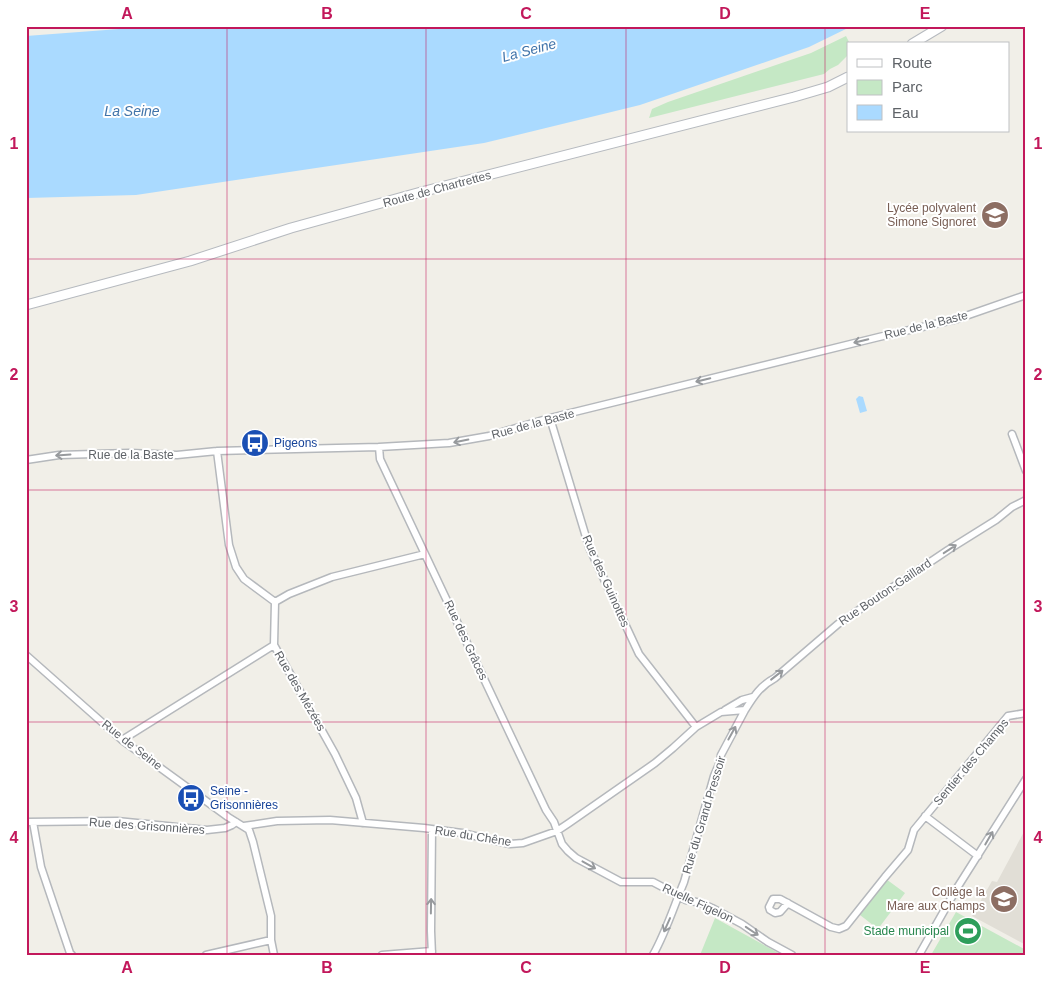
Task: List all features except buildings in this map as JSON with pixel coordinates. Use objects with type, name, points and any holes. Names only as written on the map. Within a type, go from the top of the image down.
[{"type":"main road","points":[[915,42],[942,26]]},
{"type":"main road","name":"Route de Chartrettes","points":[[26,305],[190,261],[291,228],[414,194],[794,97],[828,87],[847,78]]},
{"type":"street","name":"Rue de la Baste","points":[[26,460],[59,455],[130,453],[177,455],[217,452],[379,448],[449,443],[489,436],[550,418],[957,319],[1026,295]]},
{"type":"street","name":"Rue des Guinottes","points":[[550,418],[589,547],[639,654],[696,728]]},
{"type":"street","points":[[1012,434],[1026,471]]},
{"type":"street","name":"Rue des Grâces","points":[[379,448],[380,459],[557,831]]},
{"type":"street","points":[[217,452],[229,544],[236,567],[244,579],[275,602],[332,576],[425,554]]},
{"type":"street","name":"Rue Bouton-Gaillard","points":[[721,712],[745,710],[764,684],[775,678],[838,624],[996,520],[1012,507],[1026,500]]},
{"type":"street","name":"Rue des Mézées","points":[[275,602],[274,645],[335,754],[356,798],[363,823]]},
{"type":"street","points":[[122,740],[274,645]]},
{"type":"street","name":"Rue de Seine","points":[[26,655],[122,740],[244,826]]},
{"type":"street","name":"Rue Bouton-Gaillard","points":[[696,728],[742,700],[753,697]]},
{"type":"street","name":"Rue du Grand Pressoir","points":[[653,955],[684,882],[721,755],[745,710]]},
{"type":"street","name":"Sentier des Champs","points":[[978,856],[925,816],[1008,716],[1026,713]]},
{"type":"street","name":"Rue du Chêne","points":[[244,826],[277,821],[330,820],[432,829],[462,833],[510,844],[523,843],[557,831],[654,764],[696,728]]},
{"type":"street","points":[[919,955],[957,888],[1026,779]]},
{"type":"street","points":[[788,903],[831,927],[840,929],[846,926],[908,850],[914,830],[925,816]]},
{"type":"street","name":"Rue des Grisonnières","points":[[30,822],[117,821],[207,830],[225,828],[236,822]]},
{"type":"street","points":[[30,822],[41,867],[72,955]]},
{"type":"street","points":[[244,826],[249,830],[263,881],[271,916],[271,940],[274,955]]},
{"type":"street","points":[[382,955],[432,953],[432,829]]},
{"type":"street","name":"Ruelle Figelon","points":[[557,831],[562,844],[568,852],[616,880],[653,882],[686,900],[701,903],[712,908],[792,955]]},
{"type":"street","points":[[206,955],[225,953],[271,940]]},
{"type":"shaded area","name":"Collège la Mare aux Champs","points":[[1026,828],[1026,945],[972,916],[992,881],[997,882]]},
{"type":"green space","points":[[846,36],[849,42],[847,42],[847,56],[838,65],[824,74],[649,118],[652,109],[668,102],[811,53]]},
{"type":"green space","points":[[886,879],[905,893],[878,929],[860,915]]},
{"type":"green space","name":"Stade municipal","points":[[956,912],[1026,950],[1026,955],[931,955]]},
{"type":"green space","points":[[715,918],[782,955],[700,955]]},
{"type":"water","name":"La Seine","points":[[159,26],[852,26],[809,47],[640,105],[484,143],[136,195],[26,198],[26,36]]},
{"type":"water","points":[[859,396],[863,397],[867,411],[860,413],[856,399]]},
{"type":"place","name":"Lycée polyvalent Simone Signoret","points":[[995,215]]},
{"type":"place","name":"Pigeons","points":[[255,443]]},
{"type":"place","name":"Seine - Grisonnières","points":[[191,798]]},
{"type":"place","name":"Collège la Mare aux Champs","points":[[1004,899]]},
{"type":"place","name":"Stade municipal","points":[[968,931]]}]
